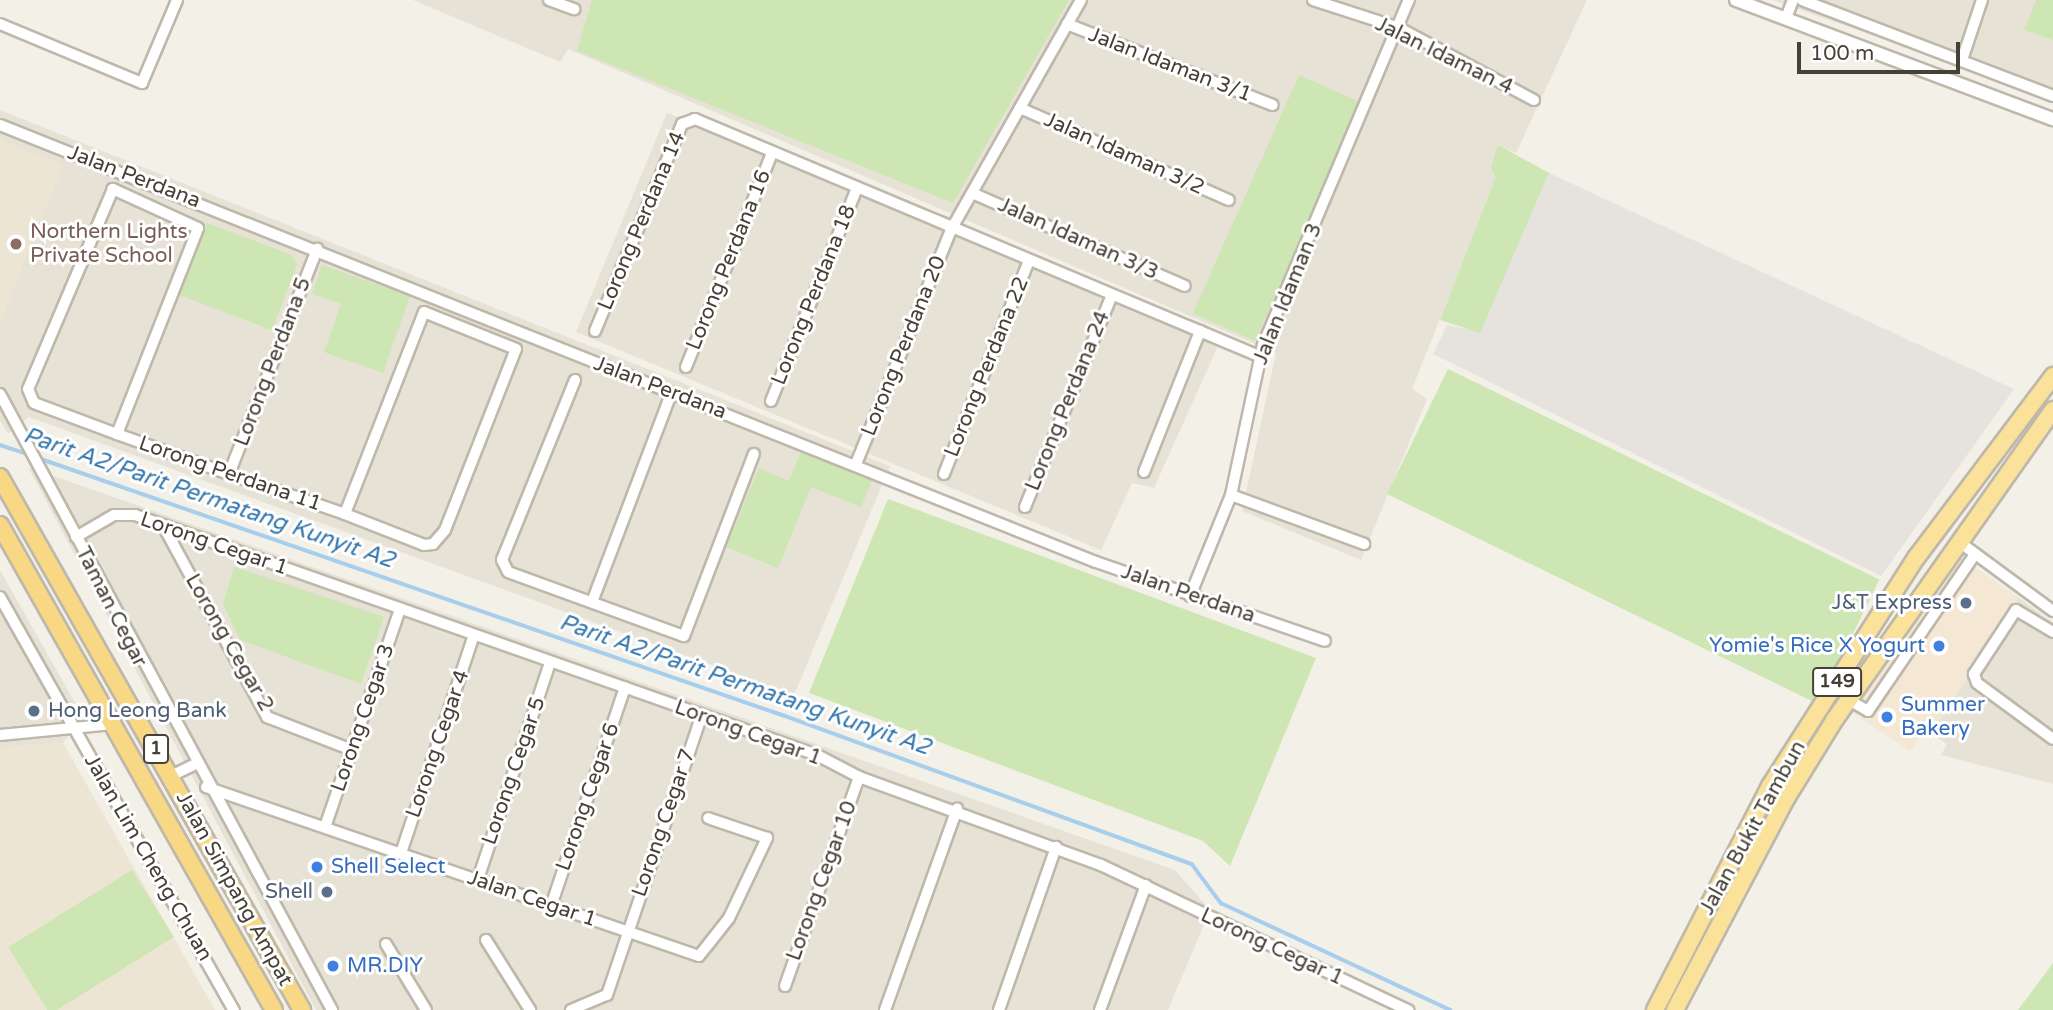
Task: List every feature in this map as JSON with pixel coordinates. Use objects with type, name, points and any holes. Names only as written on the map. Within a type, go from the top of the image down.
[{"type":"highway","name":"Jalan Simpang Ampat","points":[[4,484],[302,1010]]},
{"type":"highway","name":"Jalan Simpang Ampat","points":[[0,525],[115,723],[274,1010]]},
{"type":"main road","name":"Jalan Bukit Tambun","points":[[1655,1010],[1770,786],[1916,558],[2053,376]]},
{"type":"main road","name":"Jalan Bukit Tambun","points":[[1675,1010],[1787,797],[1957,541],[2053,410]]},
{"type":"street","points":[[0,24],[142,83],[177,0]]},
{"type":"street","points":[[549,0],[573,9]]},
{"type":"street","name":"Lorong Perdana 20","points":[[856,464],[952,228],[1081,0]]},
{"type":"street","name":"Jalan Idaman 4","points":[[1313,0],[1399,28],[1534,100]]},
{"type":"street","name":"Jalan Idaman 3","points":[[1190,596],[1231,495],[1259,356],[1409,0]]},
{"type":"street","points":[[1736,0],[2053,119]]},
{"type":"street","points":[[1786,19],[1793,0]]},
{"type":"street","points":[[1802,0],[2053,96]]},
{"type":"street","points":[[1962,60],[1982,0]]},
{"type":"street","name":"Jalan Idaman 3/1","points":[[1067,24],[1273,105]]},
{"type":"street","name":"Jalan Idaman 3/2","points":[[1020,108],[1229,200]]},
{"type":"street","name":"Lorong Perdana 14","points":[[595,331],[682,124],[695,119],[772,153]]},
{"type":"street","name":"Jalan Perdana","points":[[0,125],[317,249],[671,394],[1190,596],[1325,641]]},
{"type":"street","points":[[772,153],[1259,356]]},
{"type":"street","name":"Lorong Perdana 16","points":[[686,368],[772,153]]},
{"type":"street","name":"Lorong Perdana 18","points":[[771,401],[857,188]]},
{"type":"street","name":"Lorong Perdana 11","points":[[117,434],[197,224],[109,192],[29,397],[117,434],[229,474],[345,514],[433,544],[445,530],[515,352],[511,344],[424,312],[345,514]]},
{"type":"street","name":"Jalan Idaman 3/3","points":[[972,193],[1185,286]]},
{"type":"street","name":"Lorong Perdana 5","points":[[229,474],[317,249]]},
{"type":"street","name":"Lorong Perdana 22","points":[[944,474],[1029,260]]},
{"type":"street","name":"Lorong Perdana 24","points":[[1025,507],[1112,295]]},
{"type":"street","points":[[1144,472],[1200,331]]},
{"type":"street","points":[[575,380],[502,560],[508,572],[684,636],[754,454]]},
{"type":"street","name":"Taman Cegar","points":[[0,394],[206,787]]},
{"type":"street","points":[[592,602],[671,394]]},
{"type":"street","points":[[1231,495],[1363,544]]},
{"type":"street","name":"Lorong Cegar 1","points":[[76,537],[114,515],[135,515],[165,529],[625,687],[859,777],[957,809],[1056,847],[1146,885],[1408,1010]]},
{"type":"street","name":"Lorong Cegar 2","points":[[165,529],[267,717],[352,750]]},
{"type":"street","points":[[1957,541],[2053,611]]},
{"type":"street","points":[[1849,700],[1868,712],[1975,554]]},
{"type":"street","name":"Jalan Lim Cheng Chuan","points":[[0,597],[234,1010]]},
{"type":"street","name":"Lorong Cegar 3","points":[[325,827],[400,609]]},
{"type":"street","points":[[2053,632],[2023,610],[2016,610],[1974,674],[1977,682],[2053,739]]},
{"type":"street","name":"Lorong Cegar 4","points":[[401,853],[474,635]]},
{"type":"street","name":"Lorong Cegar 5","points":[[478,879],[550,663]]},
{"type":"street","name":"Lorong Cegar 6","points":[[551,906],[625,687]]},
{"type":"street","name":"Lorong Cegar 7","points":[[571,1010],[607,995],[626,932],[702,715]]},
{"type":"street","points":[[0,735],[115,723]]},
{"type":"street","points":[[171,776],[194,765]]},
{"type":"street","name":"Lorong Cegar 10","points":[[785,986],[859,777]]},
{"type":"street","name":"Jalan Cegar 1","points":[[206,787],[699,956],[729,918],[767,838],[708,818]]},
{"type":"street","name":"Jalan Simpang Ampat","points":[[206,787],[332,1010]]},
{"type":"street","points":[[886,1010],[957,809]]},
{"type":"street","points":[[999,1010],[1056,847]]},
{"type":"street","points":[[1100,1010],[1146,885]]},
{"type":"street","points":[[486,940],[530,1010]]},
{"type":"street","points":[[386,944],[426,1010]]},
{"type":"shaded area","points":[[413,0],[1587,0],[1516,153],[1499,146],[1491,168],[1497,177],[1412,389],[1427,399],[1361,560],[1242,511],[1276,353],[568,49],[560,62]]},
{"type":"shaded area","points":[[1772,0],[2053,0],[2053,99]]},
{"type":"shaded area","points":[[0,110],[890,466],[794,695],[29,417],[8,434],[0,421]]},
{"type":"shaded area","points":[[667,113],[1223,335],[1154,488],[1132,483],[1101,550],[576,332]]},
{"type":"shaded area","name":"Northern Lights Private School","points":[[0,140],[63,165],[0,324]]},
{"type":"shaded area","points":[[1549,173],[2014,389],[1881,576],[1433,354],[1447,325],[1480,332]]},
{"type":"shaded area","points":[[28,467],[1175,870],[1210,910],[1168,1010],[316,1010]]},
{"type":"shaded area","points":[[1960,557],[2018,597],[1931,734],[1925,730],[1910,751],[1853,713]]},
{"type":"shaded area","points":[[0,570],[83,717],[63,743],[0,748]]},
{"type":"shaded area","points":[[2018,597],[2053,623],[2053,784],[1941,755],[1947,744],[1931,734]]},
{"type":"shaded area","points":[[63,743],[215,1010],[0,1010],[0,748]]},
{"type":"green space","points":[[592,0],[1069,0],[953,203],[577,51]]},
{"type":"green space","points":[[2036,0],[2053,0],[2053,40],[2024,30]]},
{"type":"green space","points":[[1299,75],[1361,103],[1255,341],[1193,313]]},
{"type":"green space","points":[[1498,145],[1549,173],[1480,333],[1440,320],[1496,177],[1491,168]]},
{"type":"green space","points":[[207,223],[292,255],[297,265],[272,330],[179,295]]},
{"type":"green space","points":[[322,265],[410,296],[383,373],[324,352],[341,304],[312,294]]},
{"type":"green space","points":[[1448,369],[1879,579],[1818,704],[1387,494]]},
{"type":"green space","points":[[802,449],[873,478],[861,507],[811,487],[778,568],[726,547],[759,468],[789,481]]},
{"type":"green space","points":[[888,499],[1316,658],[1230,866],[1203,841],[809,693]]},
{"type":"green space","points":[[234,567],[384,617],[361,684],[240,640],[223,604]]},
{"type":"green space","points":[[132,870],[174,937],[57,1010],[47,1010],[8,947]]},
{"type":"green space","points":[[2053,963],[2053,1010],[2018,1010]]},
{"type":"waterway","name":"Parit A2/Parit Permatang Kunyit A2","points":[[0,445],[31,455]]},
{"type":"waterway","name":"Parit A2/Parit Permatang Kunyit A2","points":[[38,458],[785,716],[1192,864],[1221,903],[1450,1010]]},
{"type":"place","name":"Northern Lights Private School","points":[[16,244]]},
{"type":"place","name":"J&T Express","points":[[1966,603]]},
{"type":"place","name":"Yomie's Rice X Yogurt","points":[[1939,646]]},
{"type":"place","name":"Hong Leong Bank","points":[[34,711]]},
{"type":"place","name":"Summer Bakery","points":[[1887,717]]},
{"type":"place","name":"Shell Select","points":[[317,867]]},
{"type":"place","name":"Shell","points":[[327,892]]},
{"type":"place","name":"MR.DIY","points":[[333,966]]}]
